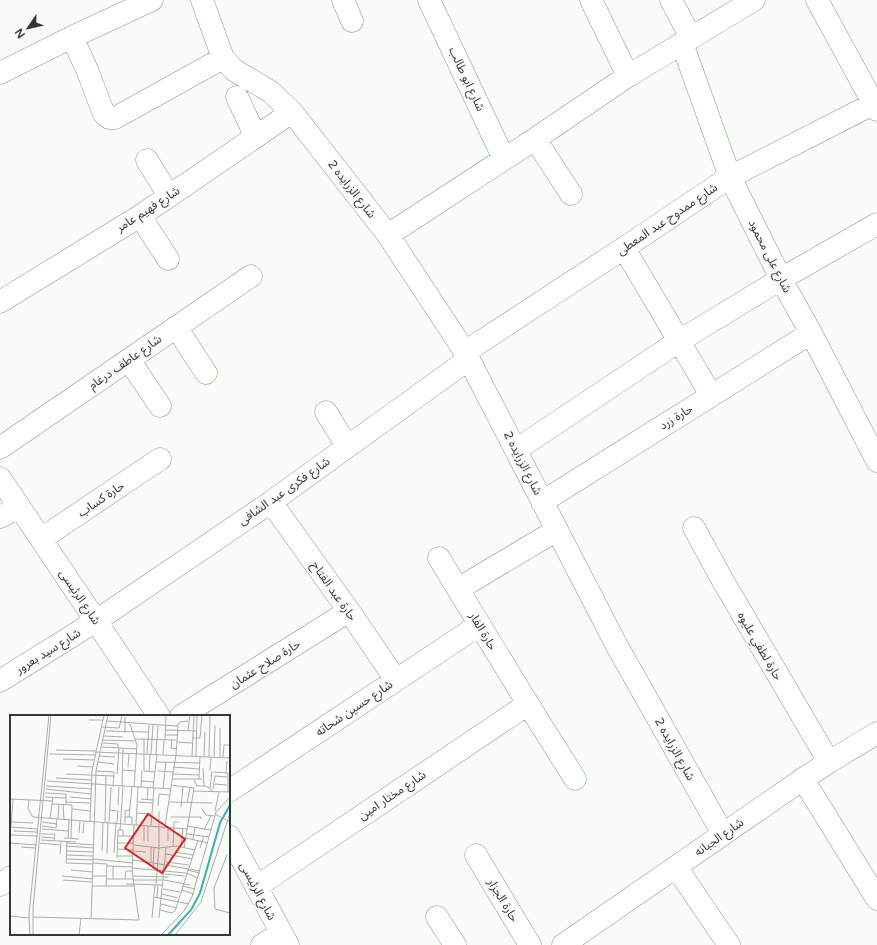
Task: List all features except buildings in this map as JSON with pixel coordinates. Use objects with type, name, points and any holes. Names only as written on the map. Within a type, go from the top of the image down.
[{"type":"street","points":[[0,73],[72,37],[152,0]]},
{"type":"street","points":[[72,37],[88,72],[104,114],[109,118],[115,118],[223,58],[202,0]]},
{"type":"street","points":[[343,0],[352,20]]},
{"type":"street","name":"شارع ابو طالب","points":[[429,0],[504,159]]},
{"type":"street","points":[[591,0],[628,76]]},
{"type":"street","name":"شارع على محمود","points":[[671,0],[687,41],[730,176],[781,279],[877,461]]},
{"type":"street","points":[[388,235],[628,76],[754,0]]},
{"type":"street","points":[[817,0],[876,105]]},
{"type":"street","name":"شارع الزرايده 2","points":[[223,58],[234,70],[271,92],[292,112],[388,235],[467,355],[617,646],[723,834]]},
{"type":"street","points":[[237,96],[256,137]]},
{"type":"street","name":"شارع ممدوح عبد المعطى","points":[[467,355],[730,176],[876,105]]},
{"type":"street","name":"شارع فهيم عامر","points":[[0,302],[140,216],[292,112]]},
{"type":"street","points":[[535,139],[571,194]]},
{"type":"street","points":[[147,160],[169,196]]},
{"type":"street","points":[[140,216],[168,259]]},
{"type":"street","points":[[516,450],[679,341],[781,279],[877,224]]},
{"type":"street","points":[[624,248],[711,395]]},
{"type":"street","name":"شارع عاطف درغام","points":[[0,448],[251,276]]},
{"type":"street","points":[[176,327],[206,372]]},
{"type":"street","name":"حارة زرد","points":[[542,502],[810,333]]},
{"type":"street","name":"شارع فكرى عبد الشافى","points":[[96,621],[271,502],[467,355]]},
{"type":"street","points":[[128,360],[160,406]]},
{"type":"street","points":[[326,412],[347,446]]},
{"type":"street","name":"حارة كساب","points":[[41,539],[160,459]]},
{"type":"street","name":"شارع الرئيسى","points":[[0,478],[158,715]]},
{"type":"street","name":"حارة عبد الفتاح","points":[[271,502],[396,680]]},
{"type":"street","points":[[0,517],[19,507]]},
{"type":"street","name":"حارة لطفي عليوه","points":[[694,528],[723,581],[829,762]]},
{"type":"street","points":[[458,589],[557,530]]},
{"type":"street","name":"حارة الفار","points":[[438,558],[575,778]]},
{"type":"street","name":"حارة صلاح عثمان","points":[[183,715],[348,611]]},
{"type":"street","name":"شارع سيد بعرور","points":[[0,681],[96,621]]},
{"type":"street","name":"شارع حسين شحاته","points":[[230,790],[479,625]]},
{"type":"street","name":"شارع مختار امين","points":[[256,887],[528,704]]},
{"type":"street","name":"شارع الجبانه","points":[[563,945],[803,779],[877,733]]},
{"type":"street","points":[[803,779],[877,899]]},
{"type":"street","name":"شارع الرئيسى","points":[[230,838],[285,939]]},
{"type":"street","name":"حارة الجزار","points":[[476,855],[530,945]]},
{"type":"street","points":[[676,867],[729,945]]},
{"type":"street","points":[[0,885],[10,878]]},
{"type":"street","points":[[437,917],[454,945]]},
{"type":"street","points":[[262,945],[285,939]]}]
